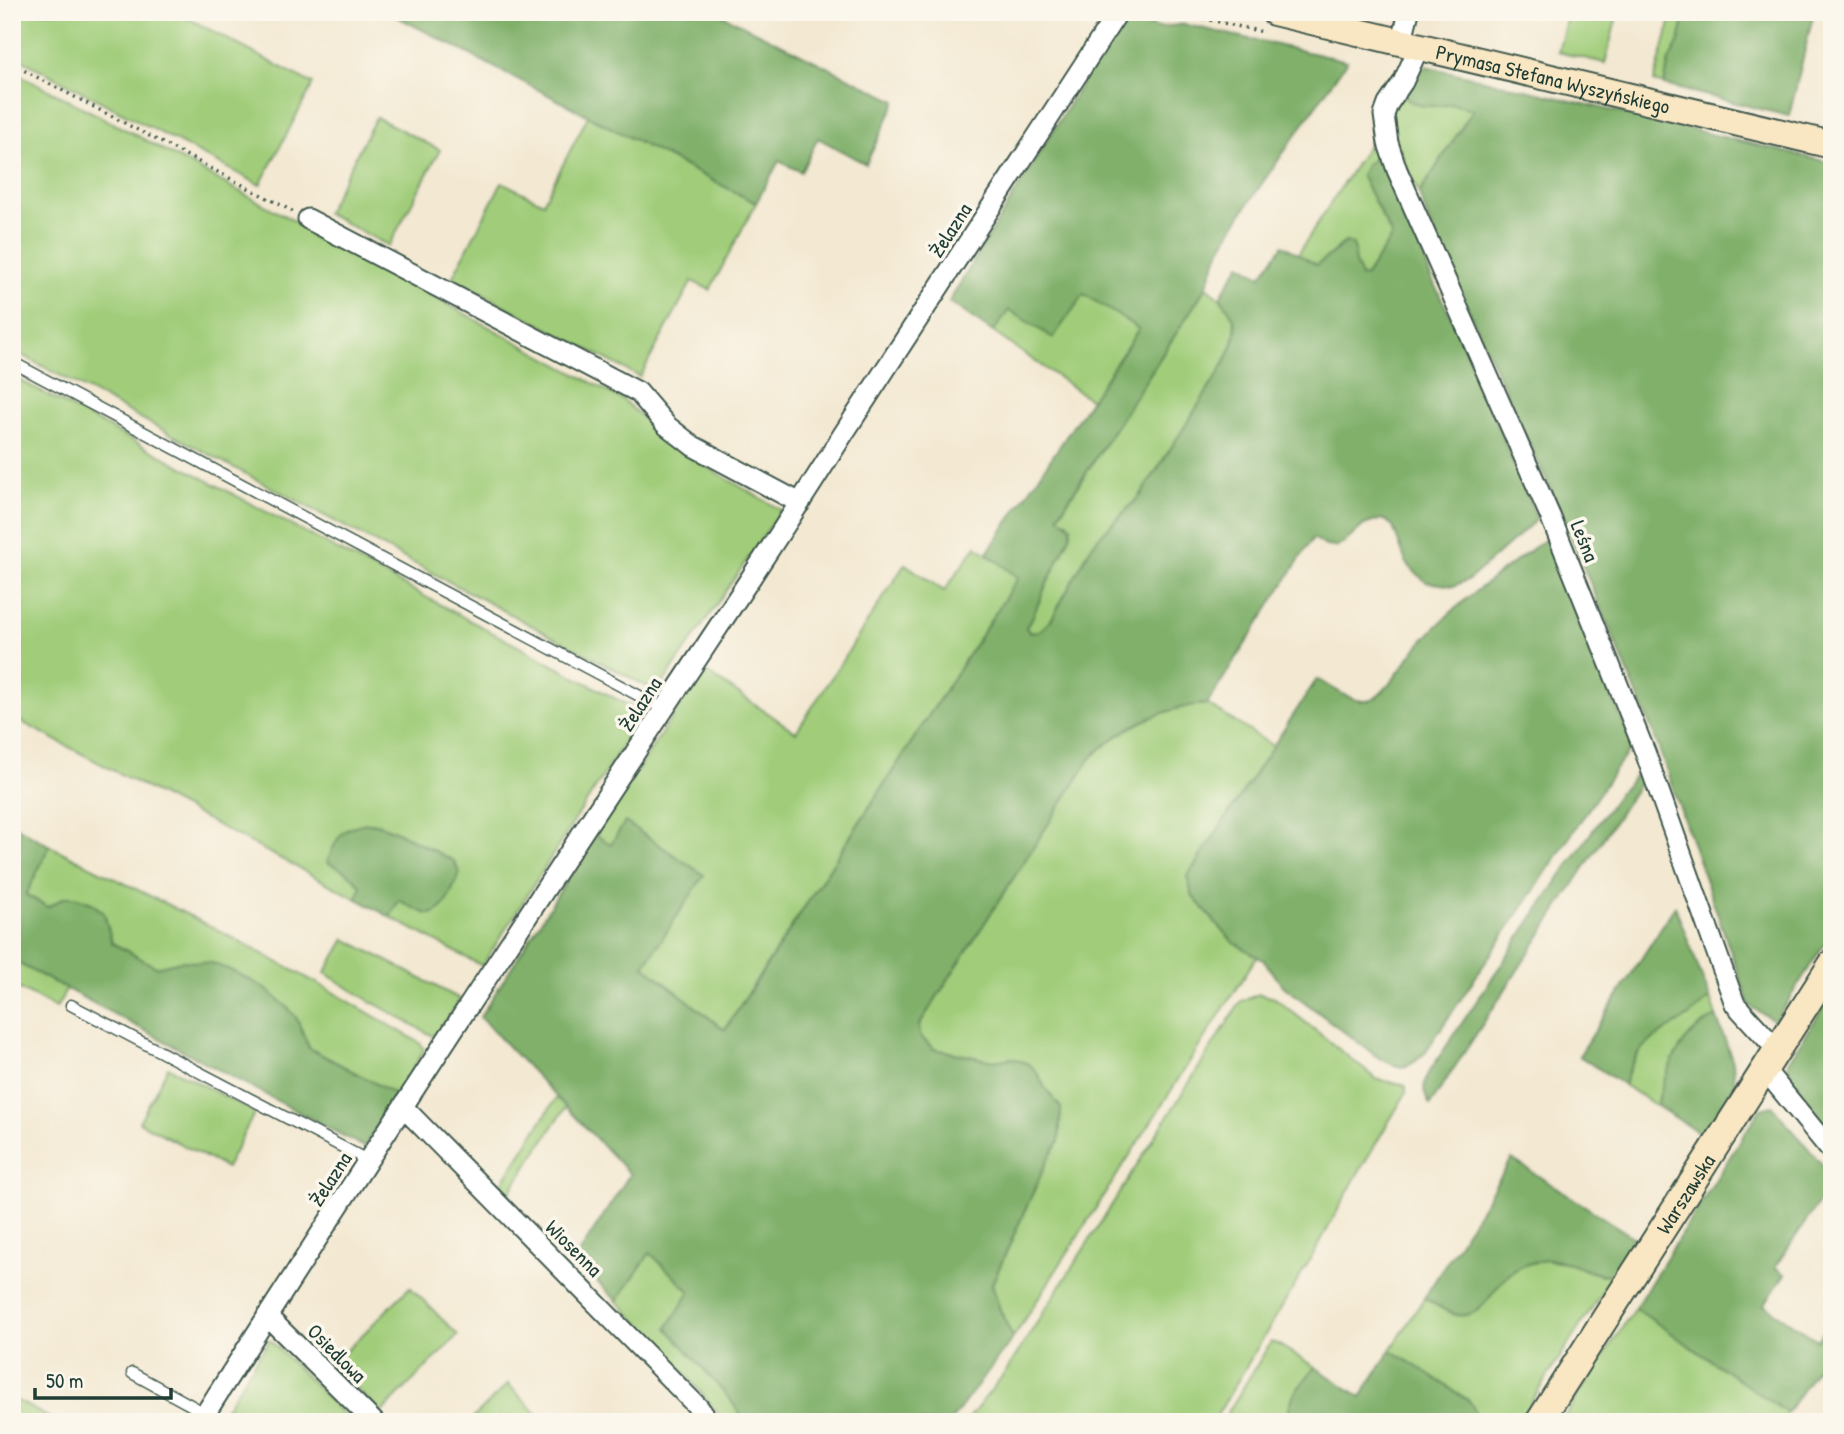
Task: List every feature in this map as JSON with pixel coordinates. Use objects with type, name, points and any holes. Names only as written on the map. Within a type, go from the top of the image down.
[{"type":"street","name":"Leśna","points":[[1409,12],[1410,45],[1403,82],[1388,104],[1384,116],[1396,170],[1551,518],[1645,752],[1735,1004],[1768,1040],[1780,1047]]},
{"type":"street","name":"Żelazna","points":[[203,1418],[842,436],[1122,13]]},
{"type":"street","name":"Prymasa Stefana Wyszyńskiego","points":[[1278,13],[1339,20],[1410,45],[1832,145]]},
{"type":"street","points":[[308,219],[638,391],[666,425],[693,446],[800,503]]},
{"type":"street","name":"Warszawska","points":[[1539,1422],[1832,964]]},
{"type":"street","points":[[1765,1070],[1832,1152]]},
{"type":"street","name":"Wiosenna","points":[[404,1108],[699,1408],[709,1422]]},
{"type":"street","name":"Osiedlowa","points":[[268,1316],[374,1422]]},
{"type":"lane","points":[[12,362],[664,709]]},
{"type":"lane","points":[[72,1005],[369,1161]]},
{"type":"lane","points":[[132,1373],[203,1418]]},
{"type":"path","points":[[1122,13],[1159,19],[1173,12]]},
{"type":"path","points":[[12,64],[308,219]]},
{"type":"green space","points":[[12,12],[176,12],[313,84],[260,185],[12,55]]},
{"type":"green space","points":[[388,12],[716,12],[896,101],[866,164],[818,138],[801,172],[779,161],[756,203]]},
{"type":"green space","points":[[1568,12],[1618,12],[1605,63],[1558,52]]},
{"type":"green space","points":[[1673,12],[1686,12],[1679,42],[1669,60],[1664,85],[1654,82]]},
{"type":"green space","points":[[1686,12],[1814,12],[1789,116],[1664,85],[1669,60],[1679,42]]},
{"type":"green space","points":[[1120,20],[1141,20],[1158,28],[1183,24],[1347,61],[1243,211],[1219,252],[1206,287],[1058,516],[1071,526],[1071,534],[1026,627],[1029,632],[1040,631],[1051,620],[1090,549],[1140,496],[1219,373],[1236,332],[1232,315],[1220,297],[1240,264],[1261,276],[1283,245],[1317,265],[1346,242],[1352,244],[1355,249],[1354,260],[1361,277],[1366,276],[1392,236],[1361,175],[1367,164],[1383,154],[1408,211],[1431,278],[1453,321],[1537,519],[1470,579],[1454,586],[1426,582],[1407,565],[1393,527],[1382,519],[1364,525],[1343,544],[1335,547],[1326,546],[1313,538],[1207,704],[1175,709],[1143,721],[1114,738],[1090,759],[919,1025],[920,1036],[934,1049],[994,1061],[1012,1058],[1029,1064],[1061,1108],[1059,1141],[1047,1161],[992,1284],[1013,1338],[950,1422],[745,1422],[730,1399],[667,1328],[690,1292],[650,1253],[617,1301],[575,1260],[630,1174],[480,1017],[595,835],[611,844],[625,822],[704,875],[644,966],[725,1030],[1018,578],[987,553],[1139,329],[1084,294],[1053,338],[1009,310],[993,332],[949,302]]},
{"type":"green space","points":[[1421,65],[1832,163],[1832,932],[1775,1021],[1750,1006],[1653,732],[1554,497],[1430,225],[1419,194],[1473,110],[1454,104],[1423,106],[1409,101],[1402,94]]},
{"type":"green space","points":[[12,71],[132,133],[622,399],[679,451],[781,510],[657,692],[12,350]]},
{"type":"green space","points":[[1402,94],[1439,106],[1454,104],[1473,110],[1419,194],[1396,143],[1389,114]]},
{"type":"green space","points":[[588,116],[756,203],[710,290],[692,281],[640,377],[452,278],[502,182],[543,203]]},
{"type":"green space","points":[[376,117],[440,150],[389,246],[326,213]]},
{"type":"green space","points":[[1374,136],[1383,154],[1361,175],[1392,236],[1365,277],[1361,278],[1354,260],[1355,249],[1345,242],[1317,265],[1298,254]]},
{"type":"green space","points":[[1206,287],[1228,307],[1235,326],[1231,347],[1219,373],[1140,496],[1090,549],[1051,620],[1040,631],[1029,632],[1026,627],[1071,534],[1068,522],[1058,517]]},
{"type":"green space","points":[[1084,294],[1139,329],[1091,400],[993,332],[1008,310]]},
{"type":"green space","points":[[12,376],[643,713],[482,966],[390,917],[399,900],[430,914],[436,909],[449,896],[459,872],[454,861],[391,829],[351,874],[361,887],[357,899],[12,717]]},
{"type":"green space","points":[[1546,539],[1633,746],[1426,1051],[1414,1063],[1397,1066],[1376,1056],[1282,985],[1263,960],[1233,942],[1193,897],[1187,877],[1317,679],[1358,700],[1371,700],[1376,697],[1441,622],[1474,592]]},
{"type":"green space","points":[[976,546],[1019,577],[724,1030],[644,966],[625,823],[611,845],[595,835],[703,670],[796,732],[905,564],[944,591]]},
{"type":"green space","points":[[1207,704],[1273,746],[1187,877],[1193,897],[1233,942],[1257,956],[1013,1338],[992,1284],[1047,1161],[1059,1141],[1061,1108],[1036,1071],[1012,1058],[994,1061],[934,1049],[920,1036],[919,1025],[1090,759],[1114,738],[1143,721],[1175,709]]},
{"type":"green space","points":[[1636,775],[1644,776],[1430,1105],[1424,1090],[1427,1075],[1560,877],[1620,792]]},
{"type":"green space","points":[[373,823],[391,829],[454,861],[459,872],[445,903],[436,912],[424,913],[399,900],[390,917],[357,899],[361,887],[358,882],[327,862],[342,833],[354,826]]},
{"type":"green space","points":[[12,824],[50,846],[26,895],[48,907],[65,897],[75,897],[92,903],[104,913],[112,943],[156,967],[181,961],[212,963],[265,988],[296,1017],[309,1048],[397,1095],[364,1147],[12,960]]},
{"type":"green space","points":[[50,846],[218,930],[319,984],[420,1043],[424,1050],[397,1095],[309,1048],[296,1017],[181,961],[156,967],[112,943],[104,913],[65,897],[48,907],[25,894]]},
{"type":"green space","points":[[1675,906],[1710,998],[1641,1050],[1634,1059],[1624,1085],[1579,1056]]},
{"type":"green space","points":[[345,939],[460,999],[439,1033],[433,1036],[325,973]]},
{"type":"green space","points":[[12,960],[67,989],[56,1008],[12,985]]},
{"type":"green space","points":[[1259,994],[1275,998],[1376,1079],[1406,1086],[1406,1093],[1213,1422],[966,1422],[1007,1370],[1241,1001]]},
{"type":"green space","points":[[1832,994],[1832,1133],[1788,1082],[1788,1062]]},
{"type":"green space","points":[[1710,998],[1716,1016],[1700,1026],[1683,1044],[1667,1074],[1657,1106],[1624,1085],[1634,1059],[1641,1050]]},
{"type":"green space","points":[[1716,1016],[1733,1062],[1735,1086],[1703,1135],[1657,1106],[1667,1074],[1683,1044],[1700,1026]]},
{"type":"green space","points":[[168,1067],[255,1112],[226,1168],[139,1122]]},
{"type":"green space","points":[[557,1097],[566,1107],[509,1193],[500,1186]]},
{"type":"green space","points":[[1772,1106],[1832,1176],[1832,1183],[1775,1267],[1785,1274],[1764,1305],[1817,1340],[1832,1318],[1832,1345],[1787,1413],[1635,1308],[1760,1109]]},
{"type":"green space","points":[[1512,1159],[1636,1239],[1613,1275],[1558,1261],[1535,1262],[1510,1274],[1474,1312],[1458,1315],[1449,1312],[1424,1298]]},
{"type":"green space","points":[[650,1252],[691,1292],[730,1399],[745,1422],[725,1422],[670,1355],[617,1301]]},
{"type":"green space","points":[[1543,1260],[1570,1264],[1600,1275],[1613,1275],[1518,1422],[1478,1422],[1468,1400],[1391,1350],[1424,1298],[1453,1314],[1471,1314],[1485,1303],[1512,1272]]},
{"type":"green space","points":[[410,1287],[458,1335],[381,1413],[332,1365]]},
{"type":"green space","points":[[1635,1308],[1787,1413],[1782,1422],[1561,1422]]},
{"type":"green space","points":[[270,1340],[351,1422],[217,1422]]},
{"type":"green space","points":[[1271,1342],[1315,1367],[1292,1400],[1289,1415],[1292,1422],[1222,1422]]},
{"type":"green space","points":[[1391,1350],[1468,1400],[1478,1422],[1292,1421],[1289,1407],[1300,1386],[1315,1367],[1361,1397]]},
{"type":"green space","points":[[508,1384],[545,1422],[469,1422]]},
{"type":"green space","points":[[12,1398],[57,1422],[12,1422]]}]
